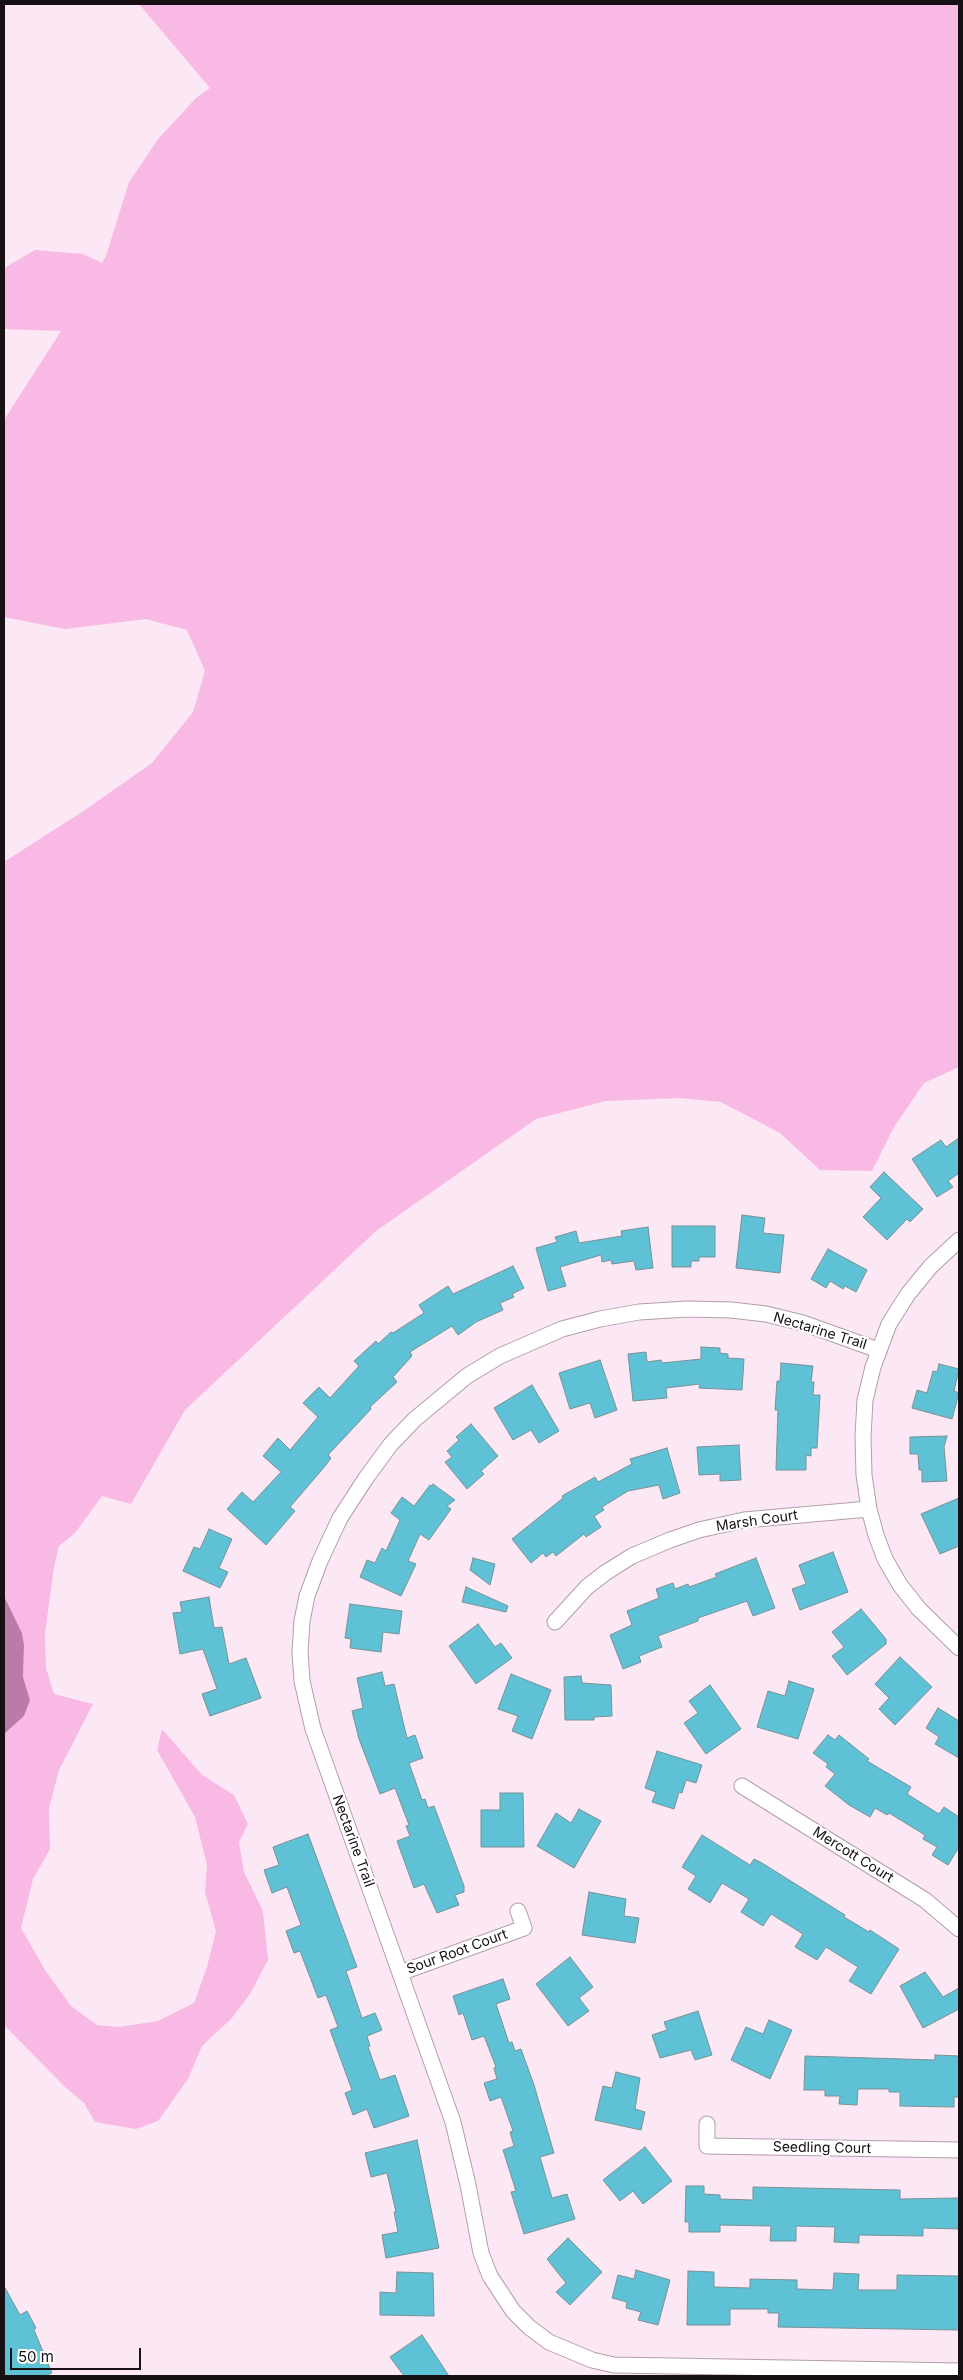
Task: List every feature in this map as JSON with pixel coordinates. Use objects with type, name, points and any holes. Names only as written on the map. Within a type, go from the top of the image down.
[{"type":"street","points":[[959,1240],[931,1266],[908,1294],[889,1324],[878,1350],[865,1400],[863,1437],[864,1475],[869,1509],[876,1536],[885,1559],[900,1585],[919,1610],[959,1648]]},
{"type":"street","name":"Nectarine Trail","points":[[878,1350],[803,1323],[766,1314],[731,1310],[668,1310],[639,1312],[600,1319],[562,1329],[500,1356],[444,1393],[415,1418],[391,1444],[340,1518],[320,1561],[307,1596],[302,1621],[300,1652],[302,1681],[312,1729],[453,2122],[468,2185],[476,2237],[490,2276],[513,2311],[529,2327],[549,2342],[585,2358],[614,2365],[959,2371]]},
{"type":"street","name":"Marsh Court","points":[[554,1622],[587,1587],[605,1573],[632,1556],[670,1540],[699,1530],[744,1520],[869,1509]]},
{"type":"street","name":"Mercott Court","points":[[742,1786],[925,1900],[959,1929]]},
{"type":"street","name":"Sour Root Court","points":[[400,1973],[524,1928],[518,1911]]},
{"type":"street","name":"Seedling Court","points":[[707,2124],[707,2146],[959,2150]]},
{"type":"shaded area","points":[[139,4],[959,4],[959,1067],[924,1083],[894,1127],[872,1171],[820,1170],[780,1133],[721,1102],[680,1098],[606,1101],[536,1119],[376,1231],[185,1410],[131,1504],[102,1496],[75,1533],[59,1546],[54,1567],[45,1633],[46,1668],[54,1694],[93,1704],[59,1770],[49,1808],[50,1849],[33,1879],[21,1928],[45,1970],[71,2006],[97,2025],[119,2027],[158,2021],[194,2003],[207,1967],[216,1931],[205,1892],[207,1865],[195,1817],[157,1750],[162,1729],[202,1775],[234,1795],[248,1824],[239,1842],[244,1872],[263,1911],[268,1960],[250,1994],[231,2019],[202,2046],[188,2079],[158,2121],[136,2129],[95,2122],[84,2103],[64,2086],[4,2025],[4,1734],[24,1716],[30,1700],[23,1677],[24,1645],[22,1633],[4,1596],[4,862],[85,810],[152,763],[193,712],[205,671],[187,630],[146,619],[65,629],[4,617],[4,420],[61,331],[4,329],[4,268],[35,250],[83,254],[102,263],[106,256],[129,182],[159,138],[196,98],[210,88]]},
{"type":"shaded area","points":[[4,1596],[22,1633],[24,1645],[23,1677],[30,1700],[24,1716],[4,1734]]},
{"type":"building","points":[[959,1138],[959,1173],[948,1181],[953,1187],[937,1197],[912,1159],[941,1140],[946,1147]]},
{"type":"building","points":[[884,1172],[923,1209],[910,1222],[907,1219],[887,1240],[863,1217],[881,1198],[870,1187]]},
{"type":"building","points":[[742,1215],[765,1218],[763,1233],[784,1235],[780,1273],[736,1268]]},
{"type":"building","points":[[672,1226],[715,1226],[715,1257],[699,1257],[699,1261],[691,1261],[691,1267],[672,1267]]},
{"type":"building","points":[[648,1227],[653,1268],[636,1270],[634,1261],[612,1264],[611,1260],[602,1262],[601,1255],[560,1267],[566,1286],[548,1291],[536,1248],[557,1242],[555,1237],[576,1231],[579,1243],[622,1236],[621,1231]]},
{"type":"building","points":[[828,1249],[867,1270],[856,1292],[845,1286],[843,1289],[830,1281],[826,1288],[811,1279]]},
{"type":"building","points":[[513,1266],[524,1288],[512,1294],[514,1297],[500,1303],[503,1310],[476,1322],[458,1335],[452,1326],[410,1352],[412,1356],[393,1377],[397,1382],[370,1407],[371,1409],[328,1455],[331,1458],[326,1465],[290,1507],[295,1511],[266,1545],[227,1509],[242,1492],[253,1502],[281,1472],[263,1456],[278,1438],[290,1450],[318,1417],[303,1403],[319,1387],[330,1398],[359,1366],[354,1361],[376,1341],[378,1344],[391,1332],[393,1333],[424,1313],[419,1305],[448,1286],[453,1294]]},
{"type":"building","points":[[701,1347],[720,1348],[720,1353],[728,1354],[728,1358],[744,1359],[742,1390],[699,1388],[700,1384],[666,1388],[667,1398],[633,1401],[628,1354],[646,1352],[647,1362],[661,1360],[662,1363],[701,1359]]},
{"type":"building","points":[[600,1360],[617,1410],[595,1418],[590,1403],[570,1409],[559,1373]]},
{"type":"building","points":[[781,1363],[813,1366],[811,1382],[814,1382],[813,1395],[820,1395],[817,1448],[811,1448],[811,1456],[806,1455],[806,1470],[776,1470],[778,1410],[775,1410],[777,1381],[780,1381]]},
{"type":"building","points":[[939,1364],[959,1369],[954,1391],[959,1393],[952,1419],[912,1408],[917,1390],[927,1393],[933,1371],[937,1372]]},
{"type":"building","points":[[532,1385],[559,1431],[539,1443],[531,1430],[513,1440],[494,1408]]},
{"type":"building","points":[[471,1424],[498,1456],[481,1471],[484,1474],[467,1489],[445,1462],[452,1457],[447,1451],[459,1440],[456,1437]]},
{"type":"building","points":[[947,1436],[944,1447],[947,1481],[922,1482],[922,1470],[919,1470],[918,1454],[910,1454],[910,1437]]},
{"type":"building","points":[[739,1445],[741,1480],[720,1481],[720,1474],[699,1475],[697,1447]]},
{"type":"building","points":[[667,1448],[680,1493],[663,1499],[659,1485],[628,1491],[602,1507],[604,1510],[594,1516],[601,1527],[586,1537],[584,1534],[556,1556],[553,1552],[546,1557],[543,1553],[531,1563],[512,1539],[563,1498],[562,1496],[595,1477],[598,1482],[632,1464],[630,1459]]},
{"type":"building","points":[[433,1484],[455,1500],[447,1506],[451,1509],[429,1540],[420,1534],[408,1561],[416,1564],[401,1596],[360,1577],[367,1560],[375,1563],[382,1548],[386,1551],[400,1520],[391,1513],[402,1497],[414,1506],[430,1485],[432,1486]]},
{"type":"building","points":[[959,1498],[959,1546],[940,1554],[921,1514]]},
{"type":"building","points":[[209,1529],[232,1539],[219,1568],[228,1572],[220,1588],[183,1571],[194,1547],[200,1549]]},
{"type":"building","points":[[833,1552],[848,1592],[800,1610],[792,1589],[806,1584],[799,1565]]},
{"type":"building","points":[[473,1558],[495,1564],[490,1585],[470,1570]]},
{"type":"building","points":[[756,1558],[775,1608],[753,1616],[747,1601],[698,1618],[698,1621],[658,1636],[662,1647],[639,1656],[641,1662],[623,1669],[610,1635],[632,1625],[627,1611],[659,1598],[656,1589],[673,1583],[675,1589],[688,1584],[689,1587],[717,1577],[715,1574]]},
{"type":"building","points":[[466,1587],[508,1606],[506,1612],[462,1602]]},
{"type":"building","points":[[209,1597],[214,1628],[222,1627],[229,1664],[246,1658],[261,1698],[210,1716],[202,1694],[217,1689],[203,1649],[180,1654],[173,1613],[182,1612],[180,1602]]},
{"type":"building","points":[[350,1604],[402,1611],[399,1634],[383,1632],[381,1652],[350,1648],[351,1639],[345,1638]]},
{"type":"building","points":[[861,1609],[886,1639],[886,1644],[847,1675],[832,1656],[844,1647],[832,1632]]},
{"type":"building","points":[[478,1624],[495,1647],[501,1643],[512,1658],[476,1684],[449,1646]]},
{"type":"building","points":[[900,1657],[932,1687],[895,1725],[879,1709],[889,1698],[875,1684]]},
{"type":"building","points":[[382,1672],[385,1686],[394,1684],[407,1738],[415,1735],[423,1758],[409,1763],[422,1800],[425,1799],[428,1808],[434,1806],[464,1886],[464,1892],[455,1895],[459,1905],[437,1913],[424,1884],[414,1888],[397,1841],[410,1836],[406,1826],[409,1825],[395,1788],[380,1794],[359,1739],[352,1711],[363,1708],[357,1678]]},
{"type":"building","points":[[511,1674],[551,1690],[532,1739],[512,1731],[518,1716],[498,1709]]},
{"type":"building","points":[[581,1676],[582,1683],[611,1685],[612,1716],[594,1717],[594,1720],[565,1720],[564,1677]]},
{"type":"building","points":[[789,1681],[814,1689],[798,1739],[757,1727],[768,1691],[785,1696]]},
{"type":"building","points":[[710,1685],[741,1729],[706,1754],[684,1723],[698,1713],[689,1701]]},
{"type":"building","points":[[938,1708],[959,1721],[959,1758],[935,1744],[939,1737],[926,1728]]},
{"type":"building","points":[[828,1735],[835,1740],[839,1735],[869,1759],[867,1761],[911,1787],[907,1794],[939,1814],[944,1807],[959,1817],[959,1847],[948,1865],[932,1855],[937,1847],[923,1839],[925,1835],[889,1813],[887,1815],[875,1808],[870,1817],[849,1805],[825,1786],[835,1774],[826,1767],[828,1764],[813,1753]]},
{"type":"building","points":[[657,1751],[702,1765],[696,1783],[686,1780],[682,1793],[679,1792],[674,1809],[652,1802],[656,1792],[645,1788]]},
{"type":"building","points":[[500,1793],[523,1793],[524,1847],[481,1847],[481,1810],[500,1810]]},
{"type":"building","points":[[579,1809],[601,1821],[574,1868],[537,1846],[556,1813],[571,1823]]},
{"type":"building","points":[[308,1834],[357,1967],[346,1971],[362,2018],[375,2013],[382,2030],[367,2036],[370,2046],[368,2047],[380,2080],[395,2075],[409,2116],[374,2128],[367,2109],[353,2115],[345,2093],[352,2090],[330,2030],[338,2027],[326,1995],[318,1998],[300,1951],[294,1953],[286,1931],[301,1925],[287,1887],[272,1893],[264,1870],[279,1865],[273,1847]]},
{"type":"building","points":[[702,1835],[750,1865],[754,1859],[762,1863],[845,1915],[844,1917],[869,1932],[870,1930],[899,1949],[871,1994],[849,1981],[858,1967],[826,1947],[817,1960],[795,1947],[803,1934],[771,1914],[763,1926],[741,1912],[749,1899],[722,1883],[710,1903],[688,1889],[696,1876],[682,1867]]},
{"type":"building","points":[[589,1892],[626,1899],[624,1916],[639,1918],[635,1943],[582,1935]]},
{"type":"building","points":[[570,1957],[593,1987],[579,1998],[589,2011],[568,2026],[536,1984]]},
{"type":"building","points":[[925,1972],[943,1997],[959,1988],[959,2009],[923,2028],[900,1986]]},
{"type":"building","points":[[503,1979],[510,1999],[496,2004],[509,2043],[512,2042],[515,2051],[521,2049],[534,2085],[554,2153],[540,2157],[552,2198],[567,2194],[575,2219],[524,2234],[511,2192],[516,2191],[503,2150],[514,2146],[510,2132],[513,2131],[501,2097],[490,2101],[484,2083],[497,2079],[494,2068],[496,2067],[484,2036],[472,2040],[463,2013],[459,2015],[453,1996]]},
{"type":"building","points":[[698,2011],[712,2055],[695,2060],[691,2050],[660,2058],[652,2035],[667,2030],[664,2022]]},
{"type":"building","points":[[769,2020],[792,2030],[770,2079],[731,2060],[746,2027],[763,2034]]},
{"type":"building","points":[[935,2055],[959,2056],[959,2097],[954,2097],[954,2107],[900,2106],[900,2092],[889,2092],[889,2089],[858,2089],[857,2105],[839,2104],[840,2096],[825,2096],[825,2090],[804,2090],[805,2056],[935,2060]]},
{"type":"building","points":[[616,2072],[640,2078],[635,2109],[645,2112],[641,2130],[595,2120],[603,2086],[612,2088]]},
{"type":"building","points":[[417,2140],[439,2248],[386,2258],[382,2235],[398,2232],[394,2212],[396,2212],[387,2173],[371,2177],[365,2153]]},
{"type":"building","points":[[645,2147],[672,2181],[643,2204],[633,2191],[620,2201],[603,2180]]},
{"type":"building","points":[[686,2186],[704,2186],[704,2194],[720,2195],[720,2199],[753,2200],[753,2187],[900,2190],[900,2199],[959,2198],[959,2229],[923,2228],[923,2236],[859,2235],[859,2243],[834,2242],[835,2227],[796,2226],[796,2241],[770,2241],[771,2226],[720,2225],[720,2232],[689,2232],[689,2222],[685,2222]]},
{"type":"building","points":[[568,2238],[602,2272],[570,2305],[556,2292],[566,2283],[547,2259]]},
{"type":"building","points":[[636,2270],[670,2280],[658,2325],[638,2320],[641,2312],[626,2308],[627,2302],[612,2298],[618,2275],[634,2279]]},
{"type":"building","points":[[688,2271],[714,2272],[714,2287],[750,2288],[750,2279],[797,2280],[797,2289],[833,2290],[834,2273],[859,2274],[858,2290],[897,2290],[897,2275],[959,2276],[959,2330],[778,2327],[779,2313],[768,2313],[768,2309],[730,2309],[730,2325],[687,2325]]},
{"type":"building","points":[[397,2272],[433,2273],[434,2316],[380,2315],[380,2292],[396,2293]]},
{"type":"building","points":[[4,2286],[20,2315],[27,2311],[36,2328],[34,2330],[52,2373],[44,2376],[4,2376]]},
{"type":"building","points":[[422,2335],[449,2376],[404,2376],[390,2357]]}]
